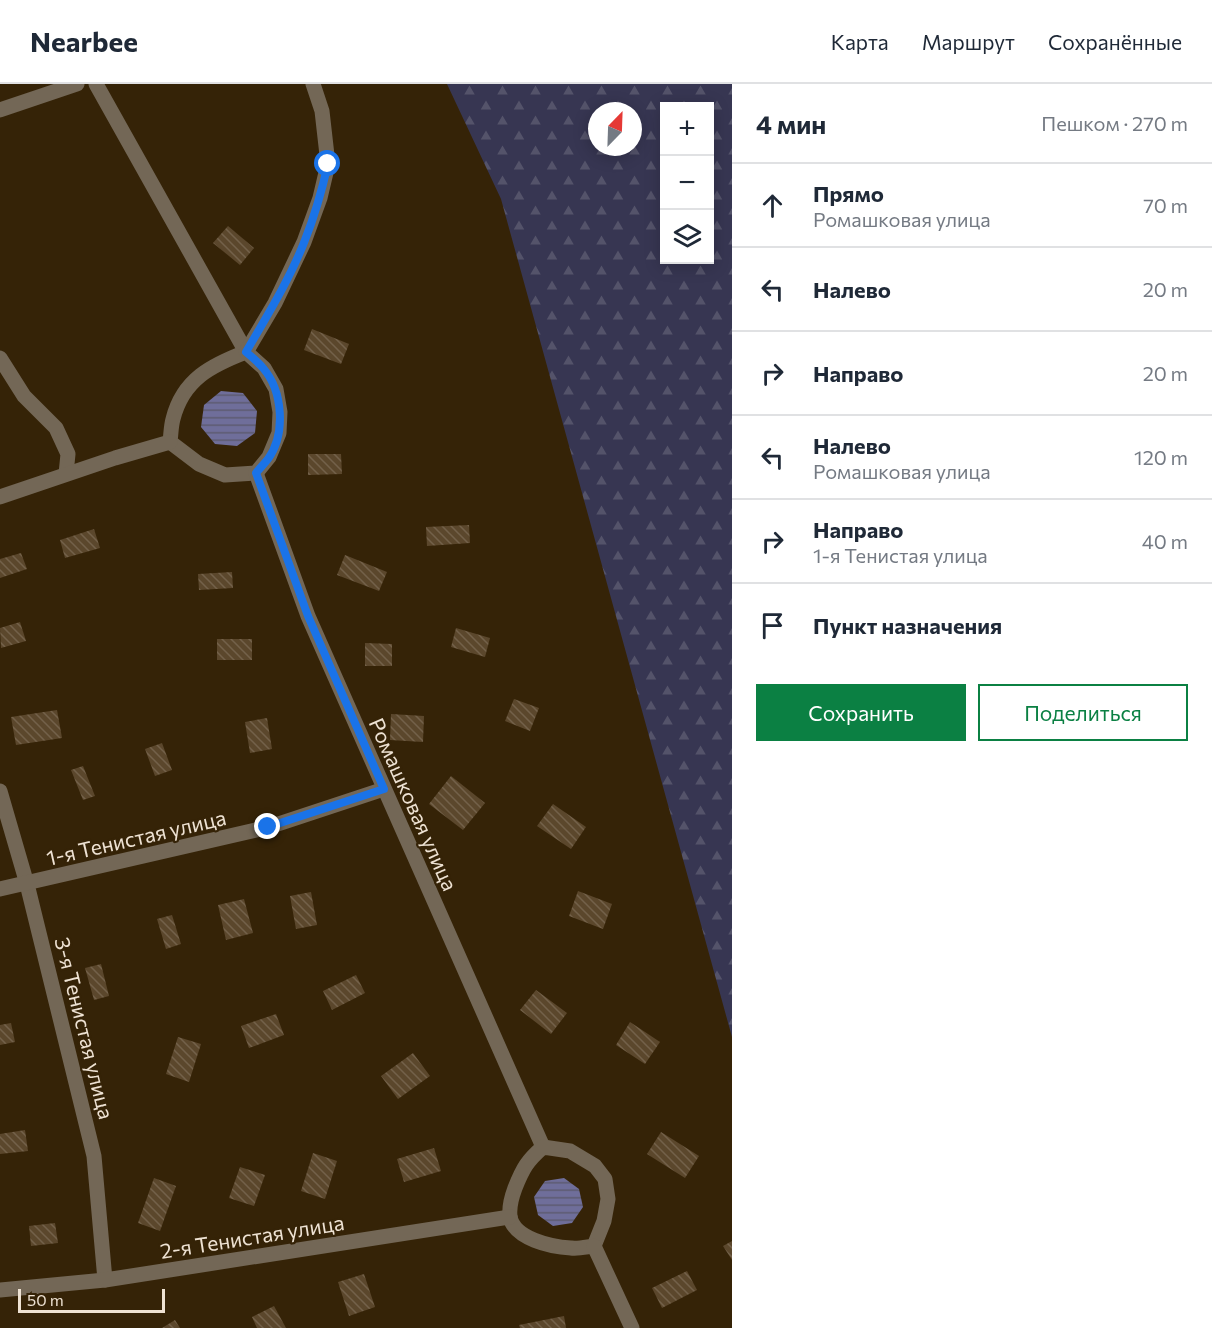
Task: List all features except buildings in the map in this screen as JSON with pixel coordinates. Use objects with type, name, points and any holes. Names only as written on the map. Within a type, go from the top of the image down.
[{"type":"street","points":[[0,110],[77,84]]},
{"type":"street","points":[[96,84],[246,352],[264,368],[276,389],[280,412],[279,433],[269,457],[256,473],[225,475],[199,464],[170,442]]},
{"type":"street","points":[[170,442],[173,418],[184,393],[198,377],[212,367],[246,352],[275,303],[304,242],[320,198],[328,164],[322,111],[313,84]]},
{"type":"street","points":[[0,358],[24,396],[56,428],[68,454],[66,474]]},
{"type":"street","points":[[0,496],[170,442]]},
{"type":"street","name":"Ромашковая улица","points":[[256,473],[308,616],[543,1147]]},
{"type":"street","name":"1-я Тенистая улица","points":[[0,889],[268,827],[384,789]]},
{"type":"street","name":"3-я Тенистая улица","points":[[0,791],[27,884],[94,1155],[105,1280]]},
{"type":"street","points":[[594,1246],[573,1249],[544,1244],[519,1233],[510,1217],[511,1198],[521,1175],[530,1158],[543,1147],[570,1151],[596,1166],[605,1179],[608,1199],[604,1221],[594,1246],[632,1328]]},
{"type":"street","name":"2-я Тенистая улица","points":[[0,1290],[105,1280],[510,1217]]},
{"type":"green space","points":[[447,84],[732,84],[732,1037],[501,199]]},
{"type":"water","points":[[221,391],[243,393],[257,411],[255,433],[237,446],[215,444],[201,427],[204,405]]},
{"type":"water","points":[[564,1178],[579,1189],[583,1207],[572,1223],[553,1226],[538,1215],[534,1197],[545,1181]]},
{"type":"route","points":[[268,827],[384,789],[308,616],[256,473],[269,457],[279,433],[280,412],[276,389],[264,368],[246,352],[275,303],[304,242],[320,198],[328,164]]}]
